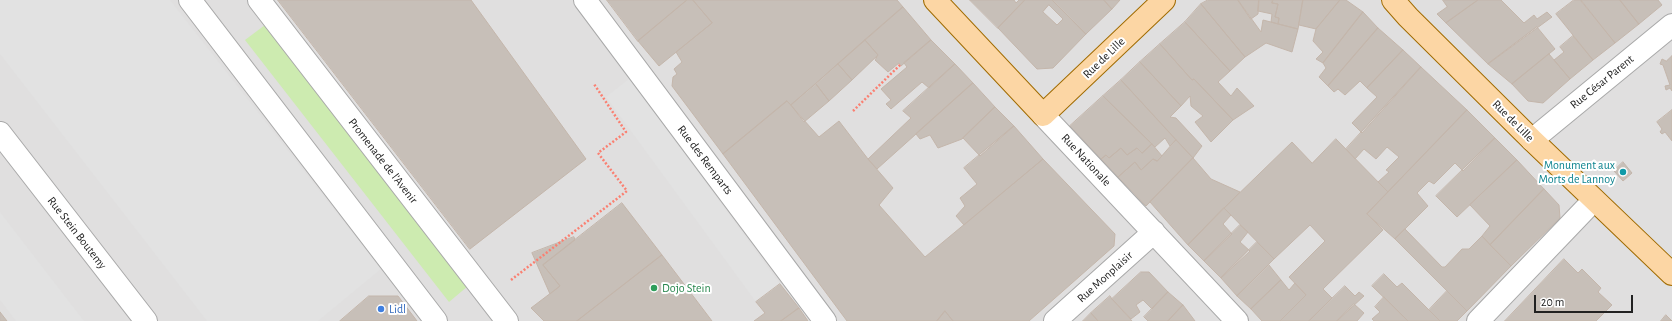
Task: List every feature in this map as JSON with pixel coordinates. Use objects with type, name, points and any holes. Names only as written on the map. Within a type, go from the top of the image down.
[{"type":"main road","name":"Rue Nationale","points":[[935,0],[1044,115]]},
{"type":"main road","name":"Rue de Lille","points":[[1044,115],[1164,0]]},
{"type":"main road","name":"Rue de Lille","points":[[1382,0],[1408,17]]},
{"type":"main road","name":"Rue de Lille","points":[[1393,0],[1408,17],[1532,140],[1672,274]]},
{"type":"street","points":[[190,0],[436,321]]},
{"type":"street","name":"Promenade de l'Avenir","points":[[259,0],[507,321]]},
{"type":"street","name":"Rue des Remparts","points":[[585,0],[825,321]]},
{"type":"street","name":"Rue César Parent","points":[[1532,140],[1672,25]]},
{"type":"street","name":"Rue Nationale","points":[[1044,115],[1237,321]]},
{"type":"street","name":"Rue Stein Boutemy","points":[[4,138],[146,321]]},
{"type":"street","points":[[1478,321],[1594,200]]},
{"type":"street","name":"Rue Monplaisir","points":[[1055,321],[1154,232]]},
{"type":"path","points":[[853,111],[900,64]]},
{"type":"path","points":[[489,297],[626,191],[598,153],[626,132],[594,84]]},
{"type":"shaded area","points":[[0,0],[1672,0],[1672,321],[0,321]]},
{"type":"shaded area","points":[[0,0],[170,0],[381,269],[318,321],[207,321],[0,54]]},
{"type":"shaded area","points":[[630,78],[780,284],[756,302],[606,97]]},
{"type":"shaded area","points":[[0,212],[84,321],[16,321],[0,300]]},
{"type":"green space","points":[[265,25],[468,286],[449,302],[245,40]]},
{"type":"building","points":[[278,0],[471,0],[586,159],[470,249]]},
{"type":"building","points":[[607,0],[687,0],[638,41]]},
{"type":"building","points":[[687,0],[693,0],[712,23],[659,66],[638,41]]},
{"type":"building","points":[[693,0],[897,0],[903,7],[791,105],[787,101],[723,154],[672,86],[673,77],[677,74],[674,69],[682,62],[676,52],[712,23]]},
{"type":"building","points":[[970,0],[1014,0],[1016,3],[1019,0],[1025,0],[998,28]]},
{"type":"building","points":[[1025,0],[1052,0],[1086,34],[1053,68],[1037,69],[998,28]],"holes":[[[1049,5],[1063,19],[1057,25],[1043,12]]]},
{"type":"building","points":[[1053,0],[1104,0],[1112,9],[1086,34]]},
{"type":"building","points":[[1104,0],[1120,0],[1112,9]]},
{"type":"building","points":[[1208,0],[1238,0],[1261,32],[1263,20],[1298,29],[1292,52],[1266,43],[1245,57],[1201,4]]},
{"type":"building","points":[[1238,0],[1259,0],[1258,14],[1251,19]]},
{"type":"building","points":[[1259,0],[1273,0],[1272,3],[1278,4],[1275,17],[1279,18],[1278,24],[1271,22],[1272,14],[1258,11]]},
{"type":"building","points":[[1273,0],[1303,0],[1298,29],[1278,24],[1279,18],[1275,17],[1278,4],[1272,3]]},
{"type":"building","points":[[1303,0],[1340,0],[1316,29],[1299,25]]},
{"type":"building","points":[[1340,0],[1346,0],[1363,12],[1323,63],[1316,59],[1323,52],[1313,41],[1316,29]]},
{"type":"building","points":[[1443,0],[1478,0],[1446,23],[1437,14],[1447,7]]},
{"type":"building","points":[[1478,0],[1501,0],[1524,23],[1534,15],[1537,19],[1547,12],[1552,17],[1488,64],[1446,23]]},
{"type":"building","points":[[1574,0],[1581,0],[1615,43],[1593,60],[1556,14]]},
{"type":"building","points":[[1620,0],[1639,24],[1615,43],[1581,1]]},
{"type":"building","points":[[1620,0],[1658,0],[1662,5],[1639,24]]},
{"type":"building","points":[[1201,4],[1245,57],[1230,71],[1185,22]]},
{"type":"building","points":[[903,7],[931,40],[901,66],[899,63],[888,72],[875,60],[878,55],[865,40]]},
{"type":"building","points":[[1363,12],[1378,28],[1328,86],[1319,77],[1326,68],[1323,63]]},
{"type":"building","points":[[1185,22],[1230,71],[1218,82],[1231,96],[1237,88],[1254,106],[1233,120],[1194,79],[1192,80],[1160,44]]},
{"type":"building","points":[[1537,27],[1555,49],[1512,84],[1488,64]]},
{"type":"building","points":[[1378,28],[1403,50],[1367,88],[1360,81],[1345,95],[1338,89],[1334,92],[1328,86]]},
{"type":"building","points":[[1573,36],[1593,60],[1570,79],[1554,60],[1564,52],[1560,47]]},
{"type":"building","points":[[865,40],[878,55],[852,80],[838,64]]},
{"type":"building","points":[[931,40],[955,64],[929,88],[922,82],[891,109],[886,104],[891,100],[881,89],[907,67],[904,63]]},
{"type":"building","points":[[1160,44],[1192,80],[1194,79],[1233,120],[1211,142],[1195,122],[1203,116],[1191,106],[1190,96],[1181,106],[1140,62]]},
{"type":"building","points":[[1403,50],[1421,67],[1362,133],[1352,123],[1377,97],[1367,88]]},
{"type":"building","points":[[1549,54],[1570,79],[1543,103],[1528,101],[1512,84]]},
{"type":"building","points":[[1672,56],[1672,91],[1670,88],[1666,90],[1665,86],[1670,85],[1663,65],[1660,64],[1662,59],[1666,61]]},
{"type":"building","points":[[1140,62],[1181,106],[1170,117],[1176,118],[1202,146],[1193,158],[1121,80]]},
{"type":"building","points":[[838,64],[852,80],[829,101],[816,84]]},
{"type":"building","points":[[955,64],[973,83],[877,169],[868,159],[911,118],[903,111]]},
{"type":"building","points":[[1421,67],[1467,110],[1388,192],[1378,182],[1389,172],[1386,170],[1399,157],[1387,147],[1376,159],[1364,149],[1355,159],[1346,149]]},
{"type":"building","points":[[1121,80],[1176,140],[1170,146],[1165,138],[1155,147],[1103,96]]},
{"type":"building","points":[[973,83],[995,107],[962,139],[938,148],[930,135],[920,139],[916,134]]},
{"type":"building","points":[[816,84],[829,101],[804,122],[791,105]]},
{"type":"building","points":[[1103,96],[1152,144],[1142,153],[1137,148],[1127,155],[1121,148],[1109,158],[1106,155],[1101,159],[1070,126]]},
{"type":"building","points":[[787,101],[819,137],[839,121],[868,159],[893,188],[879,205],[925,257],[1043,159],[1115,234],[1114,246],[1029,321],[953,321],[945,311],[937,321],[847,321],[723,154]]},
{"type":"building","points":[[995,107],[1014,126],[980,156],[963,138]]},
{"type":"building","points":[[1467,110],[1495,138],[1463,171],[1455,163],[1434,184],[1429,181],[1417,193],[1428,206],[1395,239],[1367,214]]},
{"type":"building","points":[[1672,110],[1672,141],[1665,132],[1662,134],[1660,132],[1662,129],[1657,122]]},
{"type":"building","points":[[1014,126],[1043,159],[964,225],[956,216],[965,206],[960,198],[977,184],[964,168]]},
{"type":"building","points":[[1495,138],[1517,160],[1457,217],[1436,196]]},
{"type":"building","points":[[1336,139],[1388,192],[1367,214],[1383,230],[1323,289],[1332,298],[1309,321],[1280,321],[1306,295],[1289,277],[1325,241],[1310,225],[1274,259],[1224,208],[1292,142],[1312,163]]},
{"type":"building","points":[[1176,140],[1193,158],[1146,206],[1118,177],[1135,162],[1141,170],[1153,159],[1157,161]]},
{"type":"building","points":[[1152,144],[1162,156],[1157,161],[1153,159],[1141,170],[1135,162],[1118,177],[1101,159],[1106,155],[1109,158],[1121,148],[1127,155],[1137,148],[1142,153]]},
{"type":"building","points":[[1193,158],[1211,179],[1240,192],[1188,245],[1150,202]]},
{"type":"building","points":[[1517,160],[1544,189],[1490,245],[1482,236],[1490,226],[1470,205]]},
{"type":"building","name":"Monument aux Morts de Lannoy","points":[[1623,162],[1632,173],[1623,181],[1614,171]]},
{"type":"building","points":[[1544,189],[1559,205],[1560,218],[1511,266],[1490,245]]},
{"type":"building","points":[[622,203],[662,255],[577,321],[544,321],[531,308],[560,286],[543,265]]},
{"type":"building","points":[[1224,208],[1231,215],[1223,224],[1232,234],[1204,261],[1188,245]]},
{"type":"building","points":[[1240,225],[1248,232],[1240,242],[1250,251],[1221,278],[1204,261]]},
{"type":"building","points":[[1405,229],[1442,267],[1445,267],[1462,249],[1469,249],[1482,236],[1511,266],[1467,311],[1395,239]]},
{"type":"building","points":[[574,237],[575,240],[543,265],[560,286],[550,294],[532,253]]},
{"type":"building","points":[[1257,242],[1274,259],[1237,296],[1221,278]]},
{"type":"building","name":"Dojo Stein","points":[[662,255],[712,321],[577,321]]},
{"type":"building","points":[[1564,259],[1578,273],[1582,269],[1601,288],[1598,292],[1612,305],[1596,321],[1505,321]]},
{"type":"building","points":[[1269,265],[1281,280],[1251,309],[1237,296]]},
{"type":"building","points":[[1141,272],[1149,272],[1168,292],[1152,309],[1143,300],[1136,305],[1140,312],[1131,319],[1112,299]]},
{"type":"building","points":[[1384,274],[1397,287],[1402,283],[1440,321],[1408,321],[1372,286]]},
{"type":"building","points":[[1281,280],[1289,290],[1295,283],[1306,295],[1280,321],[1262,321],[1251,309]]},
{"type":"building","points":[[780,284],[799,308],[781,321],[754,321],[765,313],[756,302]]},
{"type":"building","points":[[1345,286],[1355,296],[1359,292],[1364,296],[1337,321],[1309,321]]},
{"type":"building","points":[[1447,291],[1467,311],[1457,321],[1440,321],[1429,310]]},
{"type":"building","points":[[1168,292],[1183,305],[1168,321],[1148,321],[1144,317]]},
{"type":"building","name":"Lidl","points":[[369,296],[398,296],[417,321],[340,321]]},
{"type":"building","points":[[1110,296],[1132,321],[1098,321],[1091,313]]},
{"type":"building","points":[[1384,297],[1408,321],[1374,321],[1372,319],[1380,312],[1375,307]]},
{"type":"building","points":[[1354,304],[1364,313],[1357,321],[1337,321]]},
{"type":"building","points":[[1183,305],[1195,321],[1168,321]]},
{"type":"building","points":[[799,308],[808,321],[781,321]]},
{"type":"building","points":[[945,311],[953,321],[937,321]]},
{"type":"building","points":[[0,312],[7,321],[0,321]]},
{"type":"building","points":[[1091,313],[1098,321],[1083,321]]},
{"type":"building","points":[[1666,315],[1672,321],[1661,321]]},
{"type":"place","name":"Monument aux Morts de Lannoy","points":[[1623,172]]},
{"type":"place","name":"Dojo Stein","points":[[654,288]]},
{"type":"place","name":"Lidl","points":[[381,309]]}]
